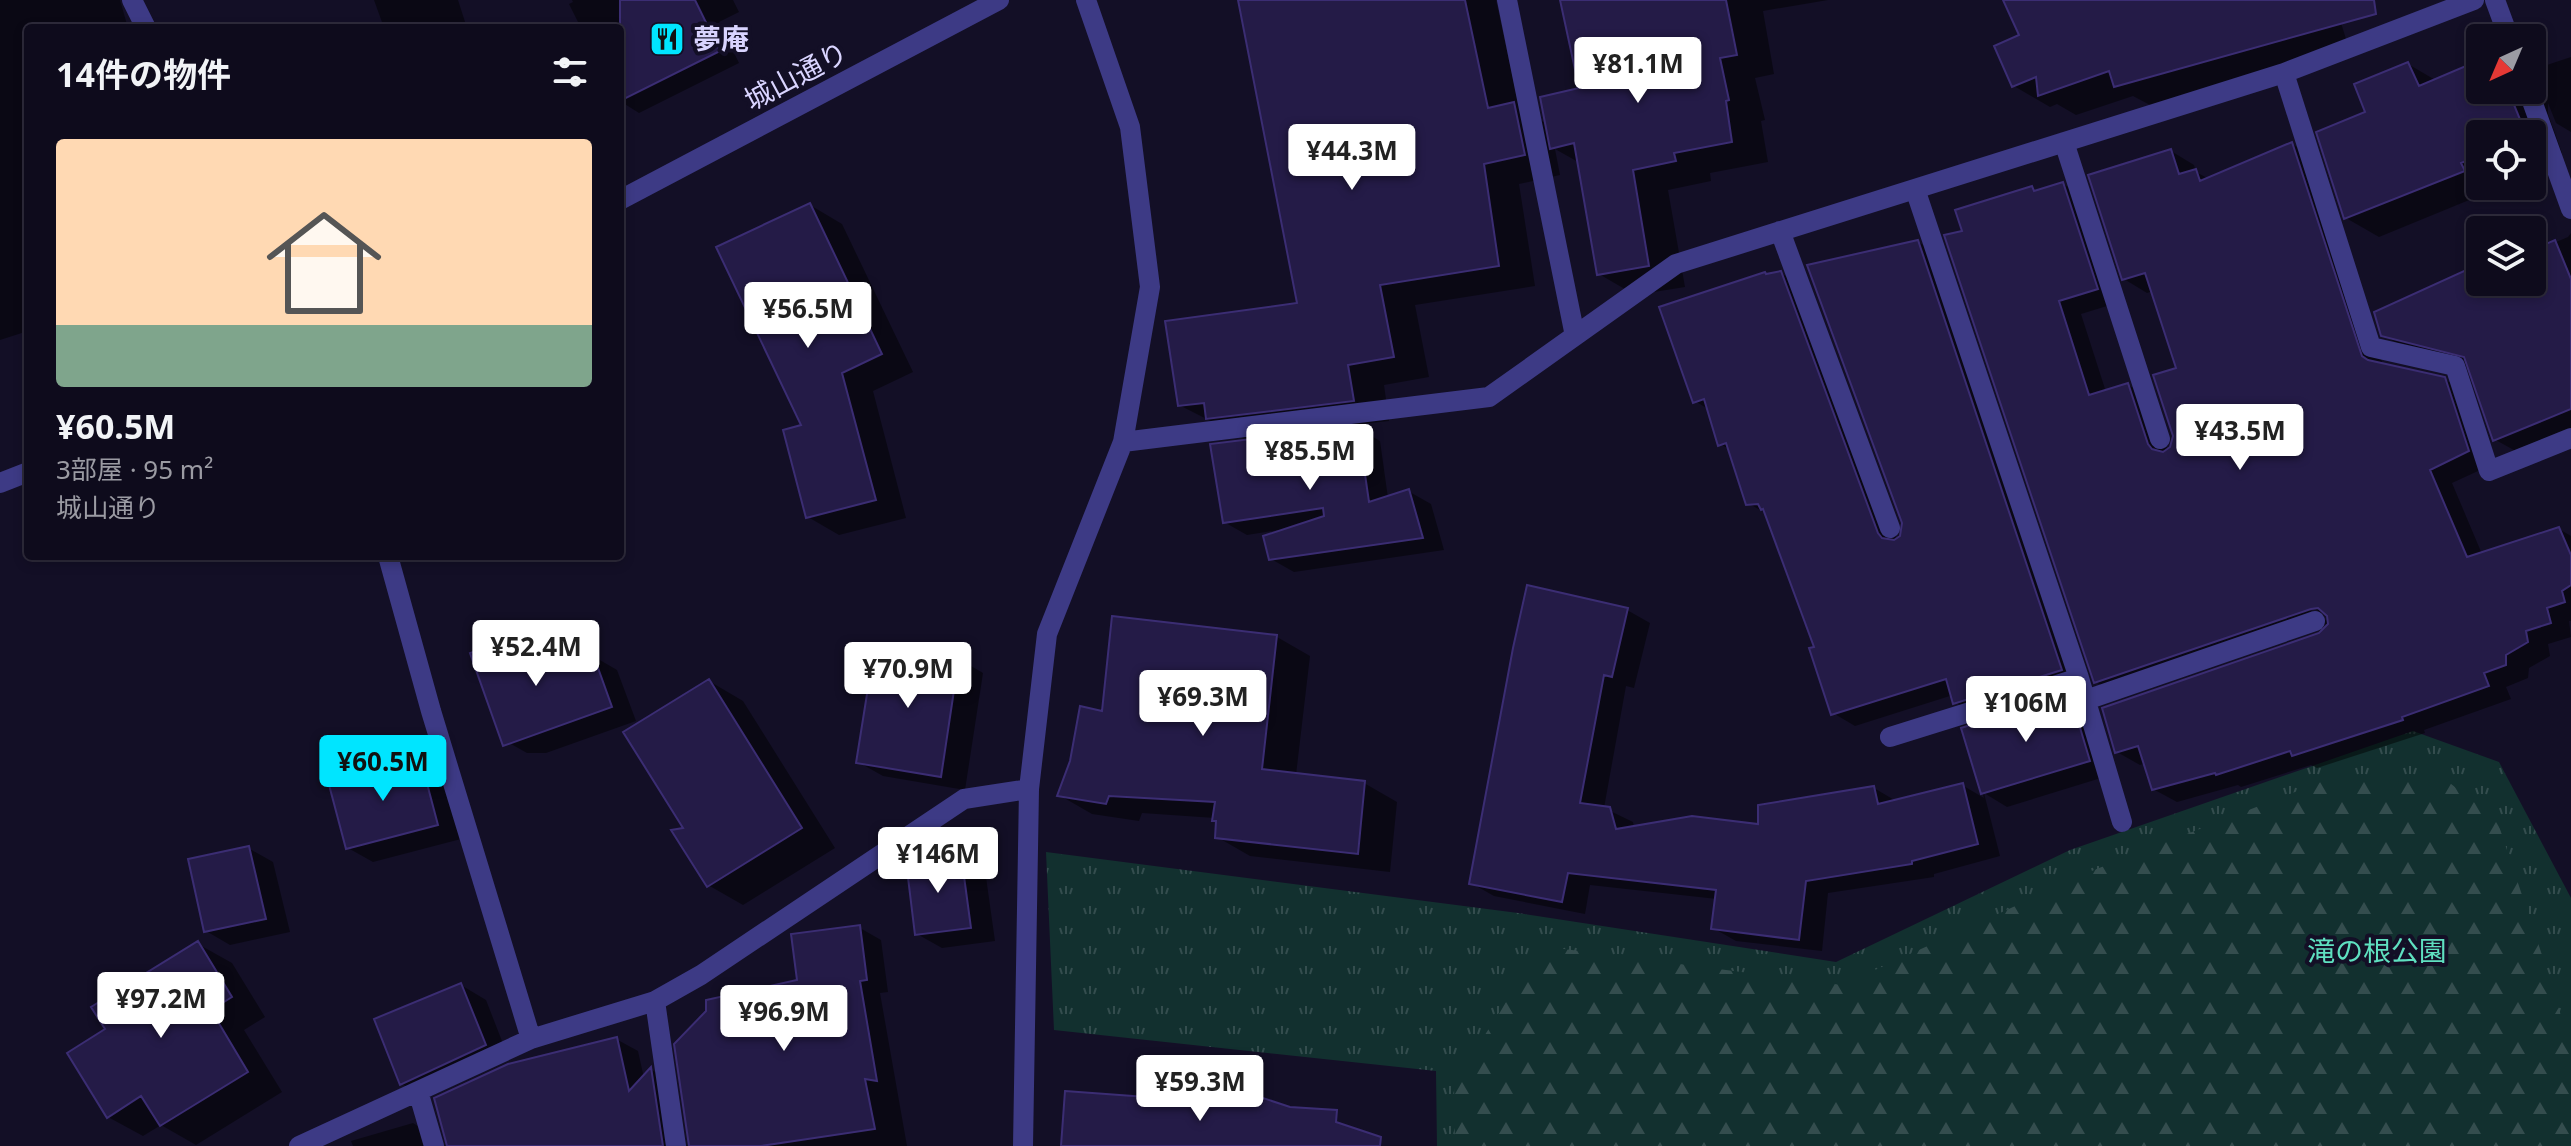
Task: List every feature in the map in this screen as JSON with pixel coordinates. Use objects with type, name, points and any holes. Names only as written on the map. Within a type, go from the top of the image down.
[{"type":"street","points":[[132,0],[144,24]]},
{"type":"street","name":"城山通り","points":[[624,198],[999,0]]},
{"type":"street","points":[[1023,1146],[1029,789],[1047,634],[1123,442],[1150,287],[1130,127],[1086,0]]},
{"type":"street","points":[[1507,0],[1575,336]]},
{"type":"street","points":[[1123,442],[1489,397],[1676,264],[2284,73],[2474,0]]},
{"type":"street","points":[[2495,0],[2504,24]]},
{"type":"street","points":[[2284,73],[2371,347],[2455,366],[2489,471],[2571,438]]},
{"type":"street","points":[[2533,104],[2571,209]]},
{"type":"street","points":[[2064,142],[2160,439]]},
{"type":"street","points":[[1915,189],[2079,678],[2122,822]]},
{"type":"street","points":[[1780,231],[1890,528]]},
{"type":"street","points":[[0,483],[24,474]]},
{"type":"street","points":[[389,560],[431,711],[531,1039]]},
{"type":"street","points":[[2086,700],[2315,621]]},
{"type":"street","points":[[1890,737],[2079,678]]},
{"type":"street","points":[[299,1146],[531,1039],[655,1001],[701,975],[964,799],[1029,789]]},
{"type":"street","points":[[655,1001],[676,1146]]},
{"type":"street","points":[[418,1091],[434,1146]]},
{"type":"green space","name":"滝の根公園","points":[[2413,731],[2499,762],[2571,898],[2571,1146],[1437,1146],[1436,1071],[1054,1030],[1046,852],[1518,913],[1836,962],[2070,850]]},
{"type":"green space","name":"滝の根公園","points":[[2336,776],[2446,780],[2497,820],[2571,1051],[2571,1146],[1455,1146],[1454,1084],[1541,946],[1842,985],[2094,870]]},
{"type":"building","name":"夢庵","points":[[620,0],[695,0],[720,51],[624,99],[624,24],[620,24]]},
{"type":"building","points":[[1238,0],[1465,0],[1488,108],[1514,102],[1525,155],[1484,164],[1499,266],[1380,285],[1394,357],[1348,365],[1354,401],[1206,419],[1204,403],[1178,406],[1165,321],[1297,303]]},
{"type":"building","points":[[1560,0],[1726,0],[1737,55],[1720,58],[1729,100],[1726,101],[1732,142],[1674,153],[1676,161],[1633,170],[1649,266],[1597,275],[1574,143],[1550,149],[1540,97],[1579,88]]},
{"type":"building","points":[[2003,0],[2374,0],[2376,14],[2114,87],[2109,71],[2038,96],[2036,77],[2012,87],[1994,46],[2019,35]]},
{"type":"building","points":[[2408,62],[2419,86],[2466,66],[2466,104],[2514,104],[2520,120],[2466,120],[2466,161],[2461,163],[2465,171],[2344,219],[2316,132],[2365,112],[2354,84]]},
{"type":"building","points":[[2292,142],[2362,356],[2368,360],[2445,377],[2469,451],[2430,470],[2467,557],[2559,527],[2571,555],[2571,585],[2562,591],[2565,602],[2547,608],[2551,623],[2526,631],[2528,642],[2506,655],[2506,665],[2484,673],[2489,686],[2402,717],[2403,720],[2292,756],[2290,751],[2216,775],[2152,790],[2138,746],[2115,753],[2102,708],[2319,633],[2328,624],[2327,616],[2318,608],[2311,609],[2094,683],[1944,235],[1962,231],[1955,210],[2032,186],[2034,191],[2063,182],[2098,289],[2059,301],[2089,395],[2128,383],[2148,444],[2152,449],[2163,452],[2170,447],[2173,436],[2153,375],[2176,368],[2145,273],[2122,280],[2088,175],[2171,149],[2179,174],[2196,169],[2200,181]]},
{"type":"building","points":[[810,203],[882,354],[842,373],[876,500],[806,518],[783,430],[801,425],[716,247]]},
{"type":"building","points":[[1918,240],[2062,670],[1953,704],[1946,679],[1831,715],[1809,648],[1814,647],[1763,509],[1758,504],[1746,505],[1726,443],[1718,446],[1704,399],[1693,403],[1659,307],[1765,272],[1781,271],[1878,533],[1882,538],[1894,540],[1900,536],[1902,523],[1807,265]]},
{"type":"building","points":[[2555,240],[2571,279],[2571,409],[2493,441],[2464,357],[2381,336],[2374,312],[2466,270],[2466,296],[2546,296],[2546,244]]},
{"type":"building","points":[[1358,426],[1369,502],[1409,489],[1423,538],[1269,560],[1263,536],[1324,516],[1323,508],[1223,523],[1210,444]]},
{"type":"building","points":[[1527,585],[1628,608],[1612,677],[1604,675],[1580,803],[1610,807],[1616,829],[1692,816],[1758,824],[1758,805],[1874,786],[1878,804],[1963,783],[1978,844],[1912,861],[1912,864],[1806,881],[1799,940],[1711,929],[1716,890],[1568,873],[1562,902],[1469,884]]},
{"type":"building","points":[[1112,616],[1277,635],[1262,769],[1365,781],[1358,854],[1215,838],[1216,821],[1212,821],[1215,802],[1109,796],[1106,804],[1057,796],[1070,761],[1080,706],[1102,711]]},
{"type":"building","points":[[533,631],[547,670],[593,654],[612,707],[503,746],[470,653]]},
{"type":"building","points":[[875,644],[959,657],[941,777],[856,763]]},
{"type":"building","points":[[709,679],[802,828],[707,887],[671,830],[683,828],[623,732]]},
{"type":"building","points":[[2070,694],[2090,761],[1981,794],[1961,728]]},
{"type":"building","points":[[420,757],[438,825],[346,849],[328,781]]},
{"type":"building","points":[[249,846],[266,919],[204,932],[188,859]]},
{"type":"building","points":[[961,854],[971,928],[915,935],[906,861]]},
{"type":"building","points":[[860,925],[867,980],[860,981],[877,1081],[865,1079],[875,1129],[761,1146],[689,1146],[674,1044],[706,1011],[706,1000],[797,980],[791,934]]},
{"type":"building","points":[[198,941],[232,997],[211,1010],[248,1072],[160,1126],[141,1096],[107,1118],[67,1053],[105,1029],[91,1007]]},
{"type":"building","points":[[461,983],[486,1045],[400,1085],[374,1019]]},
{"type":"building","points":[[617,1037],[629,1091],[651,1067],[663,1146],[447,1146],[434,1098],[508,1064]]},
{"type":"building","points":[[1065,1091],[1242,1104],[1245,1092],[1290,1107],[1337,1110],[1336,1122],[1381,1137],[1380,1146],[1061,1146]]},
{"type":"place","name":"夢庵","points":[[667,39]]}]
